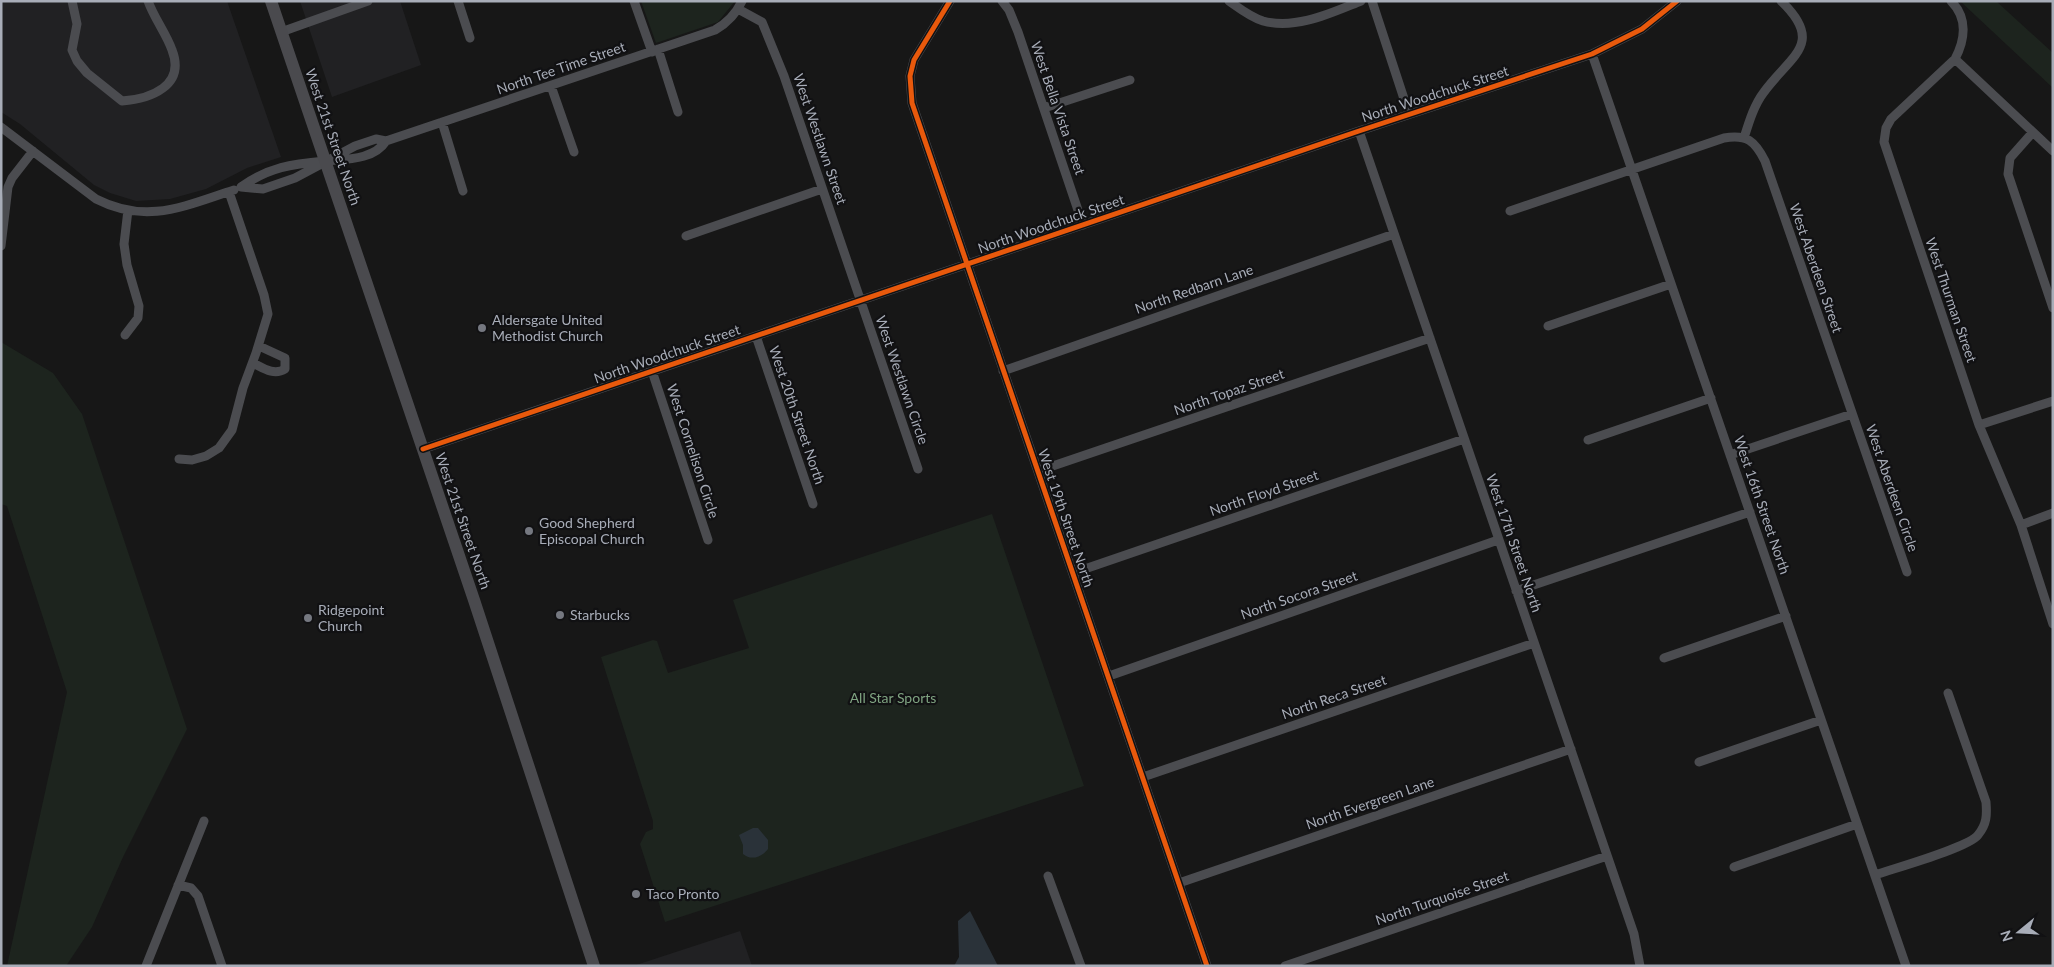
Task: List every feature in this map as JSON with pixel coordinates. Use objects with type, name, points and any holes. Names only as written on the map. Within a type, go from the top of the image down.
[{"type":"main road","name":"West 21st Street North","points":[[271,1],[423,449],[594,966]]},
{"type":"street","points":[[72,1],[78,24],[72,50],[77,61],[87,73],[122,101],[139,100],[161,91],[172,79],[176,64],[173,51],[148,1]]},
{"type":"street","points":[[281,32],[368,1]]},
{"type":"street","points":[[458,1],[470,38]]},
{"type":"street","points":[[634,1],[678,112]]},
{"type":"street","name":"West 19th Street North","points":[[950,1],[914,60],[910,76],[912,103],[918,126],[1109,676],[1207,966]]},
{"type":"street","name":"West Bella Vista Street","points":[[1002,1],[1010,10],[1083,225]]},
{"type":"street","points":[[1228,1],[1262,20],[1287,24],[1323,15],[1361,1]]},
{"type":"street","points":[[1372,1],[1409,114]]},
{"type":"street","name":"North Woodchuck Street","points":[[423,449],[1359,130],[1592,54],[1642,29],[1677,1]]},
{"type":"street","points":[[1510,211],[1724,138],[1736,136],[1744,138],[1757,104],[1764,92],[1802,48],[1802,34],[1799,21],[1781,1]]},
{"type":"street","name":"West Thurman Street","points":[[1954,4],[1964,29],[1961,49],[1955,59],[1891,119],[1886,128],[1884,142],[1979,425],[2021,525],[2053,624]]},
{"type":"street","name":"North Tee Time Street","points":[[1,127],[96,199],[109,206],[142,213],[167,212],[229,192],[241,187],[257,176],[290,164],[360,158],[381,150],[386,141],[715,30],[727,23],[740,5]]},
{"type":"street","name":"West Westlawn Street","points":[[740,5],[762,22],[784,76],[860,300]]},
{"type":"street","name":"West 16th Street North","points":[[1592,54],[1906,966]]},
{"type":"street","points":[[1955,59],[2053,151]]},
{"type":"street","points":[[1044,108],[1130,80]]},
{"type":"street","points":[[551,86],[574,152]]},
{"type":"street","points":[[442,122],[463,191]]},
{"type":"street","name":"West 17th Street North","points":[[1359,130],[1634,934],[1640,966]]},
{"type":"street","points":[[2033,132],[2010,158],[2008,174],[2053,308]]},
{"type":"street","name":"West Aberdeen Street","points":[[1744,138],[1752,141],[1760,150],[1765,161],[1852,414]]},
{"type":"street","points":[[1,246],[8,187],[12,178],[33,151]]},
{"type":"street","name":"North Tee Time Street","points":[[241,187],[263,189],[295,178],[326,160]]},
{"type":"street","points":[[686,236],[822,189]]},
{"type":"street","points":[[179,459],[192,460],[206,456],[219,448],[232,430],[243,388],[268,314],[264,295],[229,192]]},
{"type":"street","points":[[125,335],[138,318],[139,306],[138,296],[126,265],[124,244],[128,210]]},
{"type":"street","name":"North Redbarn Lane","points":[[1003,371],[1394,234]]},
{"type":"street","points":[[1548,326],[1671,284]]},
{"type":"street","name":"West Westlawn Circle","points":[[860,300],[918,469]]},
{"type":"street","name":"West 20th Street North","points":[[756,336],[813,504]]},
{"type":"street","name":"North Topaz Street","points":[[1038,472],[1430,338]]},
{"type":"street","points":[[253,363],[272,371],[285,369],[285,358],[258,346]]},
{"type":"street","name":"West Cornelison Circle","points":[[652,371],[708,540]]},
{"type":"street","points":[[1588,440],[1710,398]]},
{"type":"street","points":[[1979,425],[2053,401]]},
{"type":"street","points":[[1730,455],[1852,414]]},
{"type":"street","name":"West Aberdeen Circle","points":[[1852,414],[1906,572]]},
{"type":"street","name":"North Floyd Street","points":[[1073,572],[1464,438]]},
{"type":"street","points":[[1516,591],[1750,512]]},
{"type":"street","points":[[2021,525],[2053,513]]},
{"type":"street","name":"North Socora Street","points":[[1109,676],[1498,540]]},
{"type":"street","points":[[1664,658],[1786,616]]},
{"type":"street","name":"North Reca Street","points":[[1143,777],[1534,643]]},
{"type":"street","points":[[1875,875],[1961,846],[1978,836],[1987,819],[1986,802],[1948,693]]},
{"type":"street","points":[[1699,762],[1821,720]]},
{"type":"street","name":"North Evergreen Lane","points":[[1179,883],[1570,749]]},
{"type":"street","points":[[146,966],[204,821]]},
{"type":"street","points":[[1734,867],[1857,824]]},
{"type":"street","name":"North Turquoise Street","points":[[1285,966],[1607,856]]},
{"type":"street","points":[[1048,876],[1080,966]]},
{"type":"street","points":[[178,885],[191,888],[198,896],[222,966]]},
{"type":"shaded area","points":[[1,1],[227,1],[281,157],[247,168],[206,189],[170,199],[136,201],[110,193],[94,185],[20,124],[1,112]]},
{"type":"shaded area","points":[[300,1],[400,1],[421,65],[332,97]]},
{"type":"shaded area","points":[[753,828],[758,828],[768,840],[768,849],[760,856],[753,858],[743,854],[743,845],[739,835]]},
{"type":"shaded area","points":[[970,911],[998,966],[954,966],[959,957],[958,921]]},
{"type":"shaded area","points":[[740,931],[752,966],[633,966]]},
{"type":"green space","points":[[641,1],[735,1],[718,22],[656,43]]},
{"type":"green space","points":[[1960,1],[1996,1],[2053,53],[2053,88]]},
{"type":"green space","points":[[1,342],[53,373],[82,414],[187,729],[123,857],[92,927],[66,966],[7,966],[67,692],[7,506],[1,504]]},
{"type":"green space","name":"All Star Sports","points":[[992,514],[1084,786],[665,922],[640,844],[646,832],[653,829],[653,821],[601,657],[653,640],[657,641],[668,673],[749,648],[733,600]]},
{"type":"cycle path","points":[[950,1],[914,60],[910,76],[912,103],[1207,966]]},
{"type":"cycle path","points":[[423,449],[1359,131],[1592,54],[1642,29],[1677,1]]},
{"type":"place","name":"Aldersgate United Methodist Church","points":[[482,328]]},
{"type":"place","name":"Good Shepherd Episcopal Church","points":[[529,531]]},
{"type":"place","name":"Starbucks","points":[[560,615]]},
{"type":"place","name":"Ridgepoint Church","points":[[308,618]]},
{"type":"place","name":"Taco Pronto","points":[[636,894]]}]
